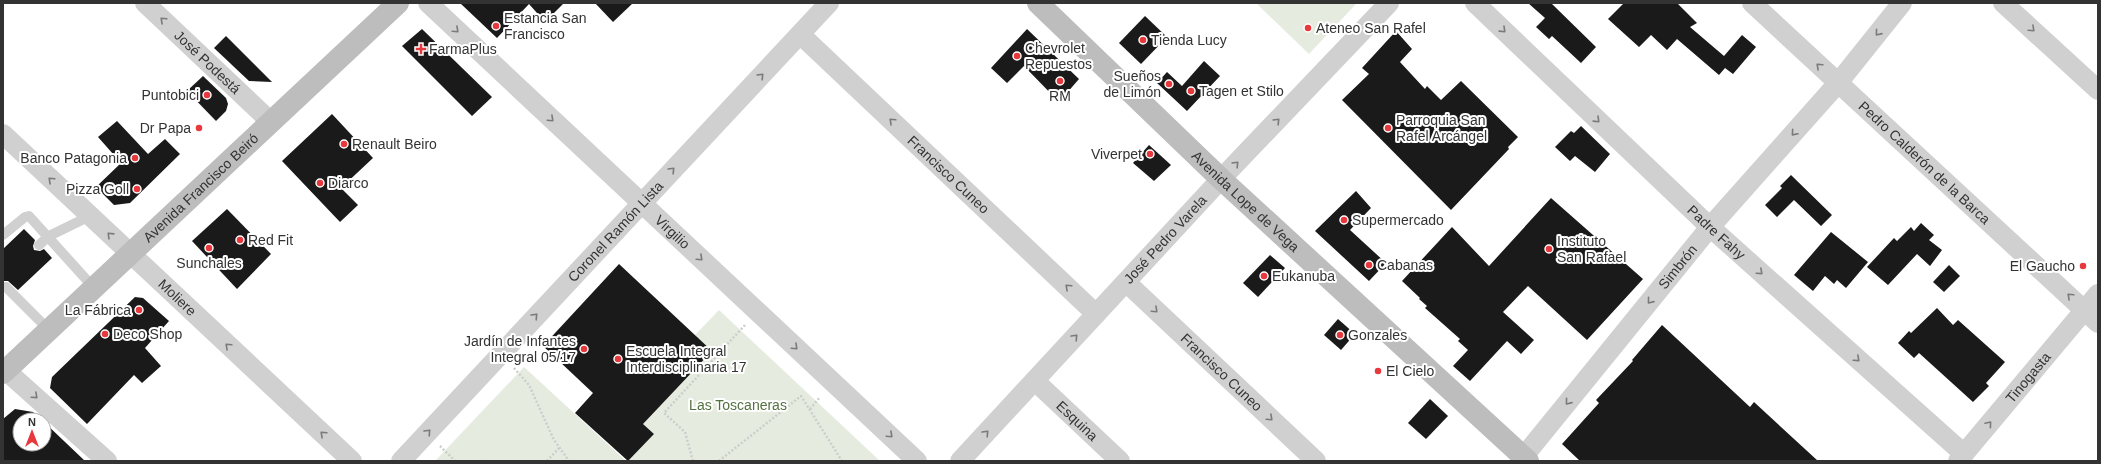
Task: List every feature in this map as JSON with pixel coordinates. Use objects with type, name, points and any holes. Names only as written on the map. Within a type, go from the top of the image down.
[{"type":"main road","name":"Avenida Francisco Beiró","points":[[4,370],[49,330],[398,3]]},
{"type":"main road","name":"Avenida Lope de Vega","points":[[1038,3],[1221,179],[1524,460]]},
{"type":"street","name":"José Podestá","points":[[144,3],[271,122]]},
{"type":"street","name":"Virgilio","points":[[428,3],[917,461]]},
{"type":"street","name":"Coronel Ramón Lista","points":[[401,461],[641,203],[830,3]]},
{"type":"street","name":"José Pedro Varela","points":[[960,461],[1096,314],[1127,283],[1221,179],[1389,3]]},
{"type":"street","name":"Padre Fahy","points":[[1475,3],[1710,228],[1961,458]]},
{"type":"street","name":"Pedro Calderón de la Barca","points":[[1752,3],[2092,316]]},
{"type":"street","name":"Simbrón","points":[[1524,460],[1710,228],[1838,83],[1902,3]]},
{"type":"street","points":[[2003,3],[2098,90]]},
{"type":"street","name":"Francisco Cuneo","points":[[801,34],[1096,314]]},
{"type":"street","name":"Moliere","points":[[3,134],[129,254],[352,461]]},
{"type":"street","name":"Francisco Cuneo","points":[[1127,283],[1316,461]]},
{"type":"street","name":"Tinogasta","points":[[1961,458],[2092,316],[2098,294]]},
{"type":"street","points":[[4,370],[107,461]]},
{"type":"street","name":"Esquina","points":[[1035,381],[1120,461]]},
{"type":"lane","points":[[3,235],[25,217],[29,216],[49,236],[94,288]]},
{"type":"lane","points":[[39,245],[49,236],[90,216]]},
{"type":"lane","points":[[6,287],[49,330]]},
{"type":"path","points":[[693,461],[685,432],[664,413],[757,312]]},
{"type":"path","points":[[500,354],[529,385],[559,448],[569,461]]},
{"type":"path","points":[[719,461],[801,396],[842,461]]},
{"type":"path","points":[[547,461],[559,448]]},
{"type":"green space","name":"Ateneo San Rafel","points":[[1256,3],[1357,3],[1309,54]]},
{"type":"green space","name":"Las Toscaneras","points":[[719,310],[880,461],[628,461],[654,434],[643,424],[711,351],[695,335]]},
{"type":"green space","points":[[524,367],[626,461],[435,461]]},
{"type":"building","name":"Estancia San Francisco","points":[[460,3],[564,3],[545,22],[529,4],[497,38]]},
{"type":"building","points":[[595,3],[633,3],[613,22]]},
{"type":"building","points":[[1528,3],[1551,3],[1596,47],[1581,63],[1552,36],[1549,39],[1536,27],[1545,18]]},
{"type":"building","points":[[1624,3],[1677,3],[1697,23],[1690,27],[1724,56],[1742,35],[1756,47],[1733,74],[1725,68],[1719,75],[1677,39],[1667,50],[1651,35],[1639,47],[1608,19]]},
{"type":"building","name":"Tienda Lucy","points":[[1145,16],[1167,37],[1141,64],[1119,43]]},
{"type":"building","points":[[422,29],[492,97],[472,116],[402,46]]},
{"type":"building","points":[[1027,29],[1079,79],[1059,102],[1024,66],[1007,83],[991,68]]},
{"type":"building","points":[[1396,31],[1412,49],[1400,62],[1425,89],[1427,86],[1441,100],[1461,81],[1518,137],[1508,147],[1509,149],[1451,210],[1342,100],[1369,74],[1362,68]]},
{"type":"building","points":[[226,36],[272,82],[249,81],[214,48]]},
{"type":"building","name":"Tagen et Stilo","points":[[1204,61],[1220,76],[1187,111],[1157,83],[1167,72],[1182,86]]},
{"type":"building","name":"Puntobici","points":[[203,76],[226,98],[228,104],[226,111],[216,121],[187,91]]},
{"type":"building","points":[[332,114],[373,158],[341,188],[358,205],[340,222],[282,161]]},
{"type":"building","points":[[117,121],[148,154],[165,139],[180,154],[130,203],[114,205],[96,187],[121,163],[98,137]]},
{"type":"building","points":[[1581,126],[1610,154],[1595,172],[1575,156],[1570,161],[1555,147],[1571,131],[1574,133]]},
{"type":"building","name":"Viverpet","points":[[1149,145],[1171,165],[1154,181],[1133,163]]},
{"type":"building","points":[[1791,175],[1832,215],[1821,226],[1794,200],[1777,217],[1765,205],[1782,188],[1780,186]]},
{"type":"building","points":[[1356,191],[1371,208],[1350,230],[1386,263],[1369,281],[1315,231]]},
{"type":"building","points":[[1551,198],[1643,279],[1587,340],[1528,286],[1503,312],[1534,340],[1521,354],[1507,341],[1470,381],[1453,366],[1468,350],[1458,341],[1460,339],[1425,308],[1427,306],[1402,281],[1452,227],[1489,266]]},
{"type":"building","points":[[227,209],[271,254],[237,289],[192,241]]},
{"type":"building","points":[[1921,223],[1934,235],[1929,240],[1942,250],[1930,266],[1917,254],[1888,285],[1867,267],[1894,238],[1897,241],[1911,227],[1914,231]]},
{"type":"building","points":[[24,229],[35,240],[33,246],[34,250],[40,251],[44,249],[52,258],[18,290],[8,281],[3,281],[3,249]]},
{"type":"building","points":[[1831,232],[1868,262],[1846,288],[1837,280],[1834,284],[1825,276],[1813,291],[1794,275]]},
{"type":"building","name":"Eukanuba","points":[[1270,255],[1285,268],[1258,297],[1243,283]]},
{"type":"building","name":"Escuela Integral Interdisciplinaria 17","points":[[619,264],[712,351],[643,424],[654,434],[628,461],[575,413],[593,393],[543,346]]},
{"type":"building","points":[[1949,265],[1960,276],[1944,292],[1933,282]]},
{"type":"building","points":[[135,297],[143,298],[169,321],[145,348],[161,366],[142,383],[134,375],[87,424],[50,388],[52,377]]},
{"type":"building","points":[[1937,308],[1953,325],[1958,320],[2005,362],[1986,383],[1989,386],[1973,402],[1919,353],[1914,358],[1898,343],[1909,331],[1911,333]]},
{"type":"building","name":"Gonzales","points":[[1338,319],[1355,334],[1341,350],[1324,335]]},
{"type":"building","points":[[1662,325],[1750,407],[1754,402],[1818,461],[1580,461],[1562,444],[1599,403],[1596,400],[1633,361],[1632,360]]},
{"type":"building","points":[[1430,399],[1448,416],[1426,439],[1408,423]]},
{"type":"building","points":[[15,409],[33,412],[12,412],[12,452],[52,452],[52,430],[85,461],[3,461],[3,419]]},
{"type":"place","name":"Estancia San Francisco","points":[[496,26]]},
{"type":"place","name":"Ateneo San Rafel","points":[[1308,28]]},
{"type":"place","name":"Tienda Lucy","points":[[1143,40]]},
{"type":"place","name":"FarmaPlus","points":[[421,49]]},
{"type":"place","name":"Chevrolet Repuestos","points":[[1017,56]]},
{"type":"place","name":"RM","points":[[1060,81]]},
{"type":"place","name":"Sueños de Limón","points":[[1169,84]]},
{"type":"place","name":"Tagen et Stilo","points":[[1191,91]]},
{"type":"place","name":"Puntobici","points":[[207,95]]},
{"type":"place","name":"Dr Papa","points":[[199,128]]},
{"type":"place","name":"Parroquia San Rafel Arcángel","points":[[1388,128]]},
{"type":"place","name":"Renault Beiro","points":[[344,144]]},
{"type":"place","name":"Viverpet","points":[[1150,154]]},
{"type":"place","name":"Banco Patagonia","points":[[135,158]]},
{"type":"place","name":"Diarco","points":[[320,183]]},
{"type":"place","name":"Pizza Goll","points":[[137,189]]},
{"type":"place","name":"Supermercado","points":[[1344,220]]},
{"type":"place","name":"Red Fit","points":[[240,240]]},
{"type":"place","name":"Sunchales","points":[[209,248]]},
{"type":"place","name":"Instituto San Rafael","points":[[1549,249]]},
{"type":"place","name":"Cabanas","points":[[1369,265]]},
{"type":"place","name":"El Gaucho","points":[[2083,266]]},
{"type":"place","name":"Eukanuba","points":[[1264,276]]},
{"type":"place","name":"La Fábrica","points":[[139,310]]},
{"type":"place","name":"Deco Shop","points":[[105,334]]},
{"type":"place","name":"Gonzales","points":[[1340,335]]},
{"type":"place","name":"Jardín de Infantes Integral 05/17","points":[[584,349]]},
{"type":"place","name":"Escuela Integral Interdisciplinaria 17","points":[[618,359]]},
{"type":"place","name":"El Cielo","points":[[1378,371]]}]
